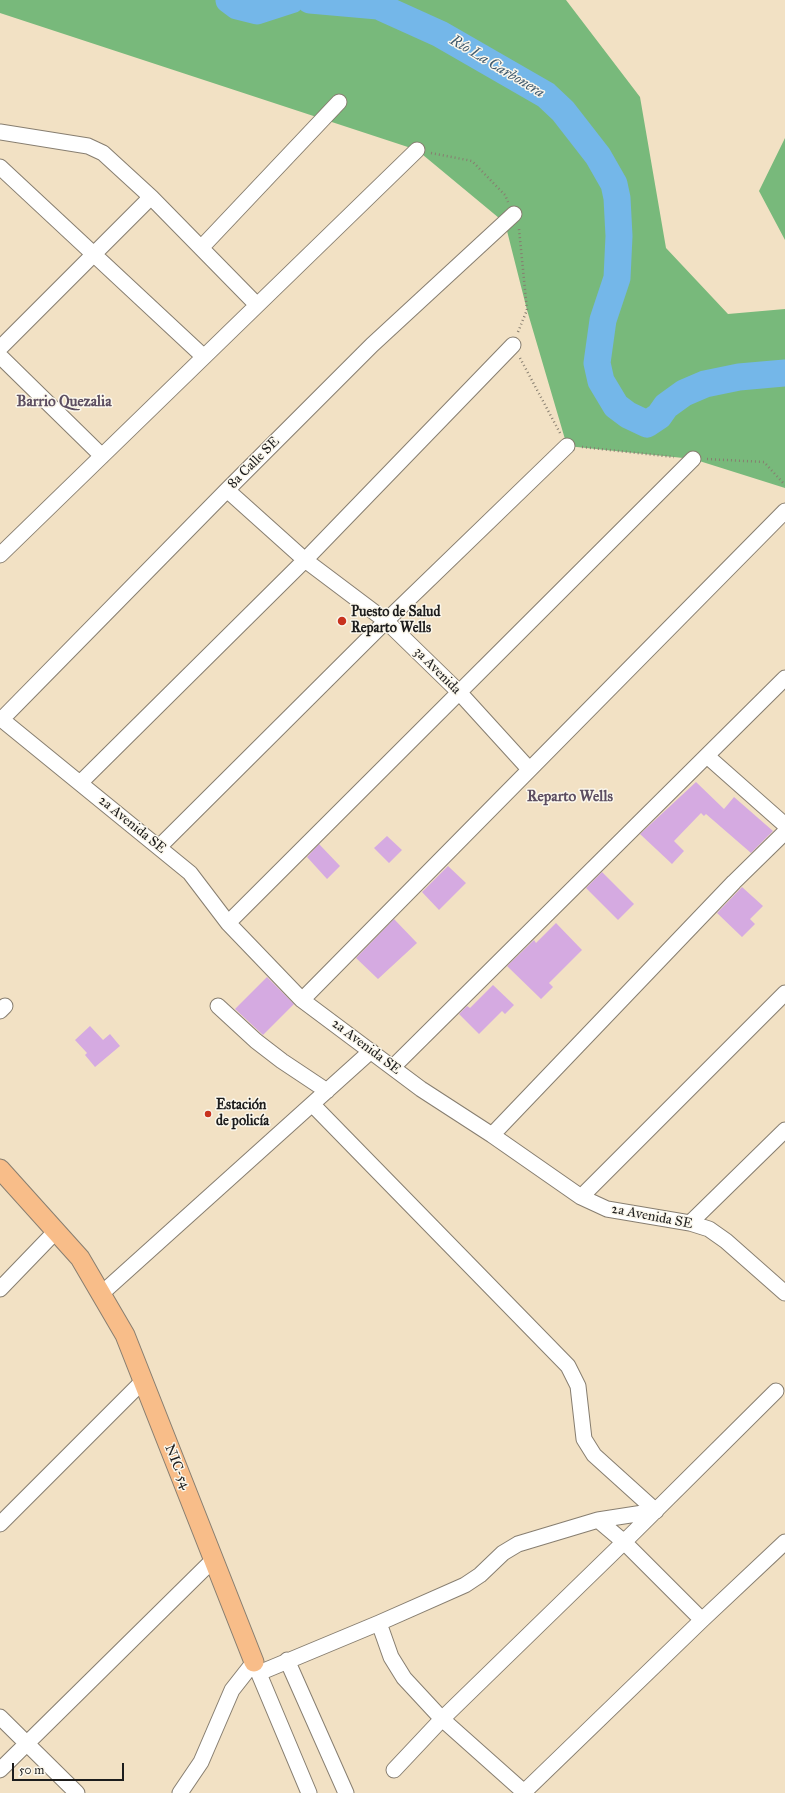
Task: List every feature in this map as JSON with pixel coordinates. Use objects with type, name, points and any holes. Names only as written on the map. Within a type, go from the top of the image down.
[{"type":"main road","name":"NIC-54","points":[[0,1169],[80,1258],[124,1335],[256,1667]]},
{"type":"street","points":[[201,248],[339,102]]},
{"type":"street","points":[[0,132],[88,146],[109,158],[151,197],[258,305]]},
{"type":"street","points":[[0,555],[417,150]]},
{"type":"street","points":[[0,167],[204,357]]},
{"type":"street","points":[[0,348],[151,197]]},
{"type":"street","name":"8a Calle SE","points":[[1,718],[372,345],[514,214]]},
{"type":"street","points":[[80,783],[305,560],[513,345]]},
{"type":"street","points":[[0,356],[102,456]]},
{"type":"street","points":[[159,847],[386,621],[567,446]]},
{"type":"street","points":[[228,923],[458,691],[693,459]]},
{"type":"street","name":"3a Avenida","points":[[227,490],[305,560],[386,621],[458,691],[528,769]]},
{"type":"street","points":[[302,1000],[528,769],[785,511]]},
{"type":"street","points":[[393,1067],[785,678]]},
{"type":"street","name":"2a Avenida SE","points":[[1,718],[190,873],[228,923],[302,1000],[421,1089],[492,1135],[581,1197],[607,1209],[690,1223],[709,1229],[785,1293]]},
{"type":"street","points":[[707,756],[785,825]]},
{"type":"street","points":[[492,1135],[734,882],[785,832]]},
{"type":"street","points":[[581,1197],[785,993]]},
{"type":"street","points":[[218,1006],[256,1041],[282,1062],[327,1091]]},
{"type":"street","points":[[101,1294],[371,1051]]},
{"type":"street","points":[[312,1104],[568,1366],[578,1386],[584,1439],[594,1455],[656,1511]]},
{"type":"street","points":[[690,1223],[785,1130]]},
{"type":"street","points":[[0,1289],[56,1231]]},
{"type":"street","points":[[0,1524],[143,1381]]},
{"type":"street","points":[[394,1770],[442,1719],[656,1511],[776,1391]]},
{"type":"street","points":[[180,1793],[201,1762],[232,1690],[256,1667],[287,1660],[380,1623],[465,1585],[480,1575],[503,1553],[518,1544],[598,1520],[656,1511]]},
{"type":"street","points":[[598,1520],[624,1542],[702,1620]]},
{"type":"street","points":[[380,1623],[391,1657],[404,1678],[442,1719],[524,1793],[702,1620],[785,1542]]},
{"type":"street","points":[[0,1770],[214,1559]]},
{"type":"street","points":[[287,1660],[346,1793]]},
{"type":"street","name":"NIC-54","points":[[256,1667],[309,1793]]},
{"type":"street","points":[[0,1716],[77,1793]]},
{"type":"path","points":[[417,150],[472,161],[505,195],[519,225],[527,310],[513,345],[567,446],[693,459],[764,462],[785,485]]},
{"type":"green space","points":[[0,0],[566,0],[640,97],[666,248],[728,314],[785,309],[785,488],[693,459],[567,446],[527,310],[505,223],[417,150],[0,13]]},
{"type":"green space","points":[[785,138],[785,240],[759,191]]},
{"type":"building","points":[[696,782],[724,809],[734,797],[773,831],[751,853],[706,814],[704,816],[701,813],[674,841],[684,851],[672,864],[640,834]]},
{"type":"building","points":[[387,836],[402,850],[389,863],[374,848]]},
{"type":"building","points":[[319,844],[340,866],[327,879],[307,857]]},
{"type":"building","points":[[448,866],[466,883],[439,910],[422,892]]},
{"type":"building","points":[[602,872],[634,904],[618,920],[586,888]]},
{"type":"building","points":[[742,887],[763,906],[750,919],[755,924],[742,937],[717,913]]},
{"type":"building","points":[[394,919],[417,943],[378,979],[356,958]]},
{"type":"building","points":[[556,923],[582,950],[549,983],[553,987],[541,999],[507,966],[534,940],[536,943]]},
{"type":"building","points":[[267,977],[294,1004],[263,1035],[235,1009]]},
{"type":"building","points":[[493,985],[514,1005],[505,1014],[502,1011],[479,1034],[459,1014],[467,1006],[470,1008]]},
{"type":"building","points":[[90,1026],[103,1040],[110,1034],[120,1046],[95,1067],[85,1055],[87,1053],[75,1040]]},
{"type":"waterway","name":"Río La Carbonera","points":[[229,0],[237,6],[257,11],[291,0]]},
{"type":"waterway","name":"Río La Carbonera","points":[[310,0],[378,6],[440,34],[546,95],[563,111],[598,156],[614,184],[617,198],[619,236],[617,278],[603,320],[597,363],[601,381],[616,406],[628,415],[647,424],[659,416],[666,406],[684,393],[705,384],[739,377],[785,373]]},
{"type":"place","name":"Puesto de Salud Reparto Wells","points":[[342,621]]},
{"type":"place","name":"Estación de policía","points":[[208,1114]]},
{"type":"district","name":"Barrio Quezalia","points":[[64,402]]},
{"type":"district","name":"Reparto Wells","points":[[570,797]]}]
